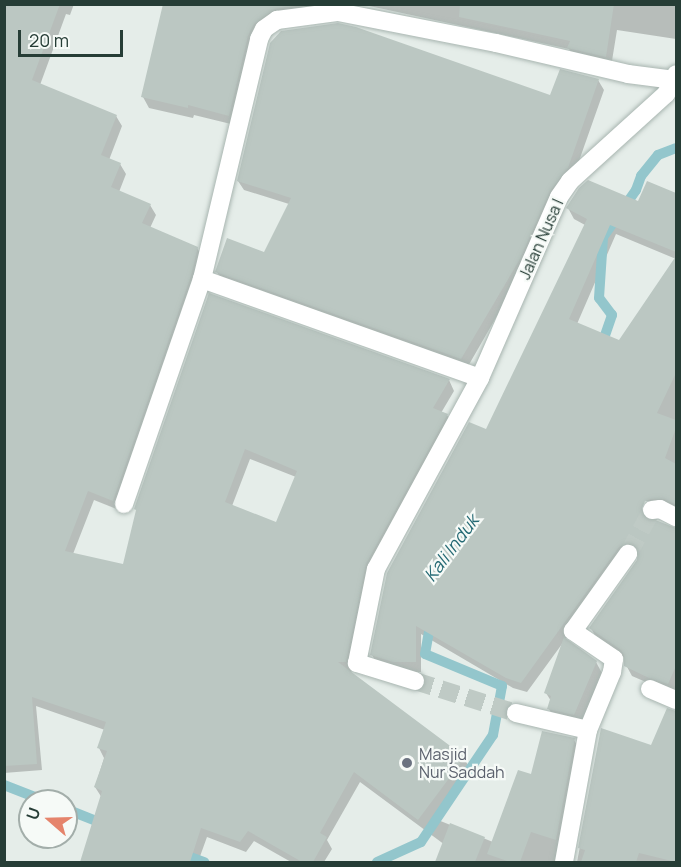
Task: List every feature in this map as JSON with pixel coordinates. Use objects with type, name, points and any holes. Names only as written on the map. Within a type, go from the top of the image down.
[{"type":"street","name":"Jalan Nusa I","points":[[124,504],[202,279],[257,49],[264,29],[277,20],[338,8],[628,74],[676,77]]},
{"type":"street","name":"Jalan Nusa I","points":[[415,681],[357,663],[376,569],[480,378],[559,197],[570,181],[654,106],[676,77]]},
{"type":"street","points":[[202,279],[480,378]]},
{"type":"street","points":[[652,510],[660,509],[676,517]]},
{"type":"street","points":[[564,862],[588,730],[612,672],[614,659],[573,631],[628,554]]},
{"type":"street","points":[[650,689],[676,700]]},
{"type":"street","points":[[516,713],[588,730]]},
{"type":"building","points":[[4,4],[60,4],[32,80],[117,115],[101,155],[121,163],[111,187],[151,204],[142,223],[198,247],[191,276],[113,501],[88,491],[65,551],[123,564],[136,510],[134,509],[209,293],[450,379],[433,408],[448,414],[366,564],[346,662],[338,662],[465,757],[418,820],[354,772],[320,833],[327,837],[313,862],[302,862],[248,831],[240,842],[201,828],[190,862],[80,862],[102,791],[94,787],[107,751],[97,748],[106,722],[32,697],[37,764],[4,766]],"holes":[[[245,449],[297,471],[276,522],[225,502]]]},
{"type":"building","points":[[163,4],[309,4],[275,9],[254,24],[248,36],[229,116],[188,105],[188,108],[141,97]]},
{"type":"building","points":[[460,4],[614,4],[606,57],[567,48],[570,41],[459,17]]},
{"type":"building","points":[[338,23],[356,27],[550,95],[560,69],[599,79],[568,168],[550,191],[520,259],[461,359],[215,272],[227,238],[264,252],[291,198],[237,181],[270,43],[281,31]]},
{"type":"building","points":[[588,180],[638,201],[647,181],[676,193],[676,252],[610,225],[569,319],[619,340],[676,256],[676,373],[657,413],[676,420],[676,428],[665,458],[676,464],[676,505],[664,499],[651,499],[645,501],[641,511],[647,520],[658,521],[676,528],[676,666],[668,684],[624,666],[624,655],[621,650],[589,628],[637,560],[638,549],[628,543],[619,547],[521,683],[506,678],[416,626],[416,662],[393,662],[370,655],[387,573],[469,422],[486,429],[587,219],[566,208],[579,188]]},
{"type":"building","points":[[564,637],[597,661],[574,715],[547,709],[551,696],[544,693]]},
{"type":"building","points":[[667,708],[676,711],[676,862],[639,853],[636,862],[581,862],[585,850],[578,848],[601,728],[651,745]]},
{"type":"building","points":[[542,731],[575,738],[556,840],[531,832],[520,862],[510,862],[487,854],[518,770],[531,774]]},
{"type":"building","points":[[450,823],[485,837],[475,862],[435,862]]},
{"type":"waterway","points":[[601,347],[612,315],[599,298],[603,237],[636,190],[641,176],[658,155],[676,148]]},
{"type":"waterway","name":"Kali Induk","points":[[377,862],[421,842],[493,735],[502,686],[425,654],[431,621]]},
{"type":"waterway","name":"Kali Induk","points":[[4,785],[18,790]]},
{"type":"waterway","name":"Kali Induk","points":[[78,814],[106,825]]},
{"type":"waterway","name":"Kali Induk","points":[[179,853],[204,862]]},
{"type":"tunnel","points":[[628,554],[652,510]]},
{"type":"tunnel","points":[[415,681],[516,713]]},
{"type":"place","name":"Masjid Nur Saddah","points":[[407,763]]}]
